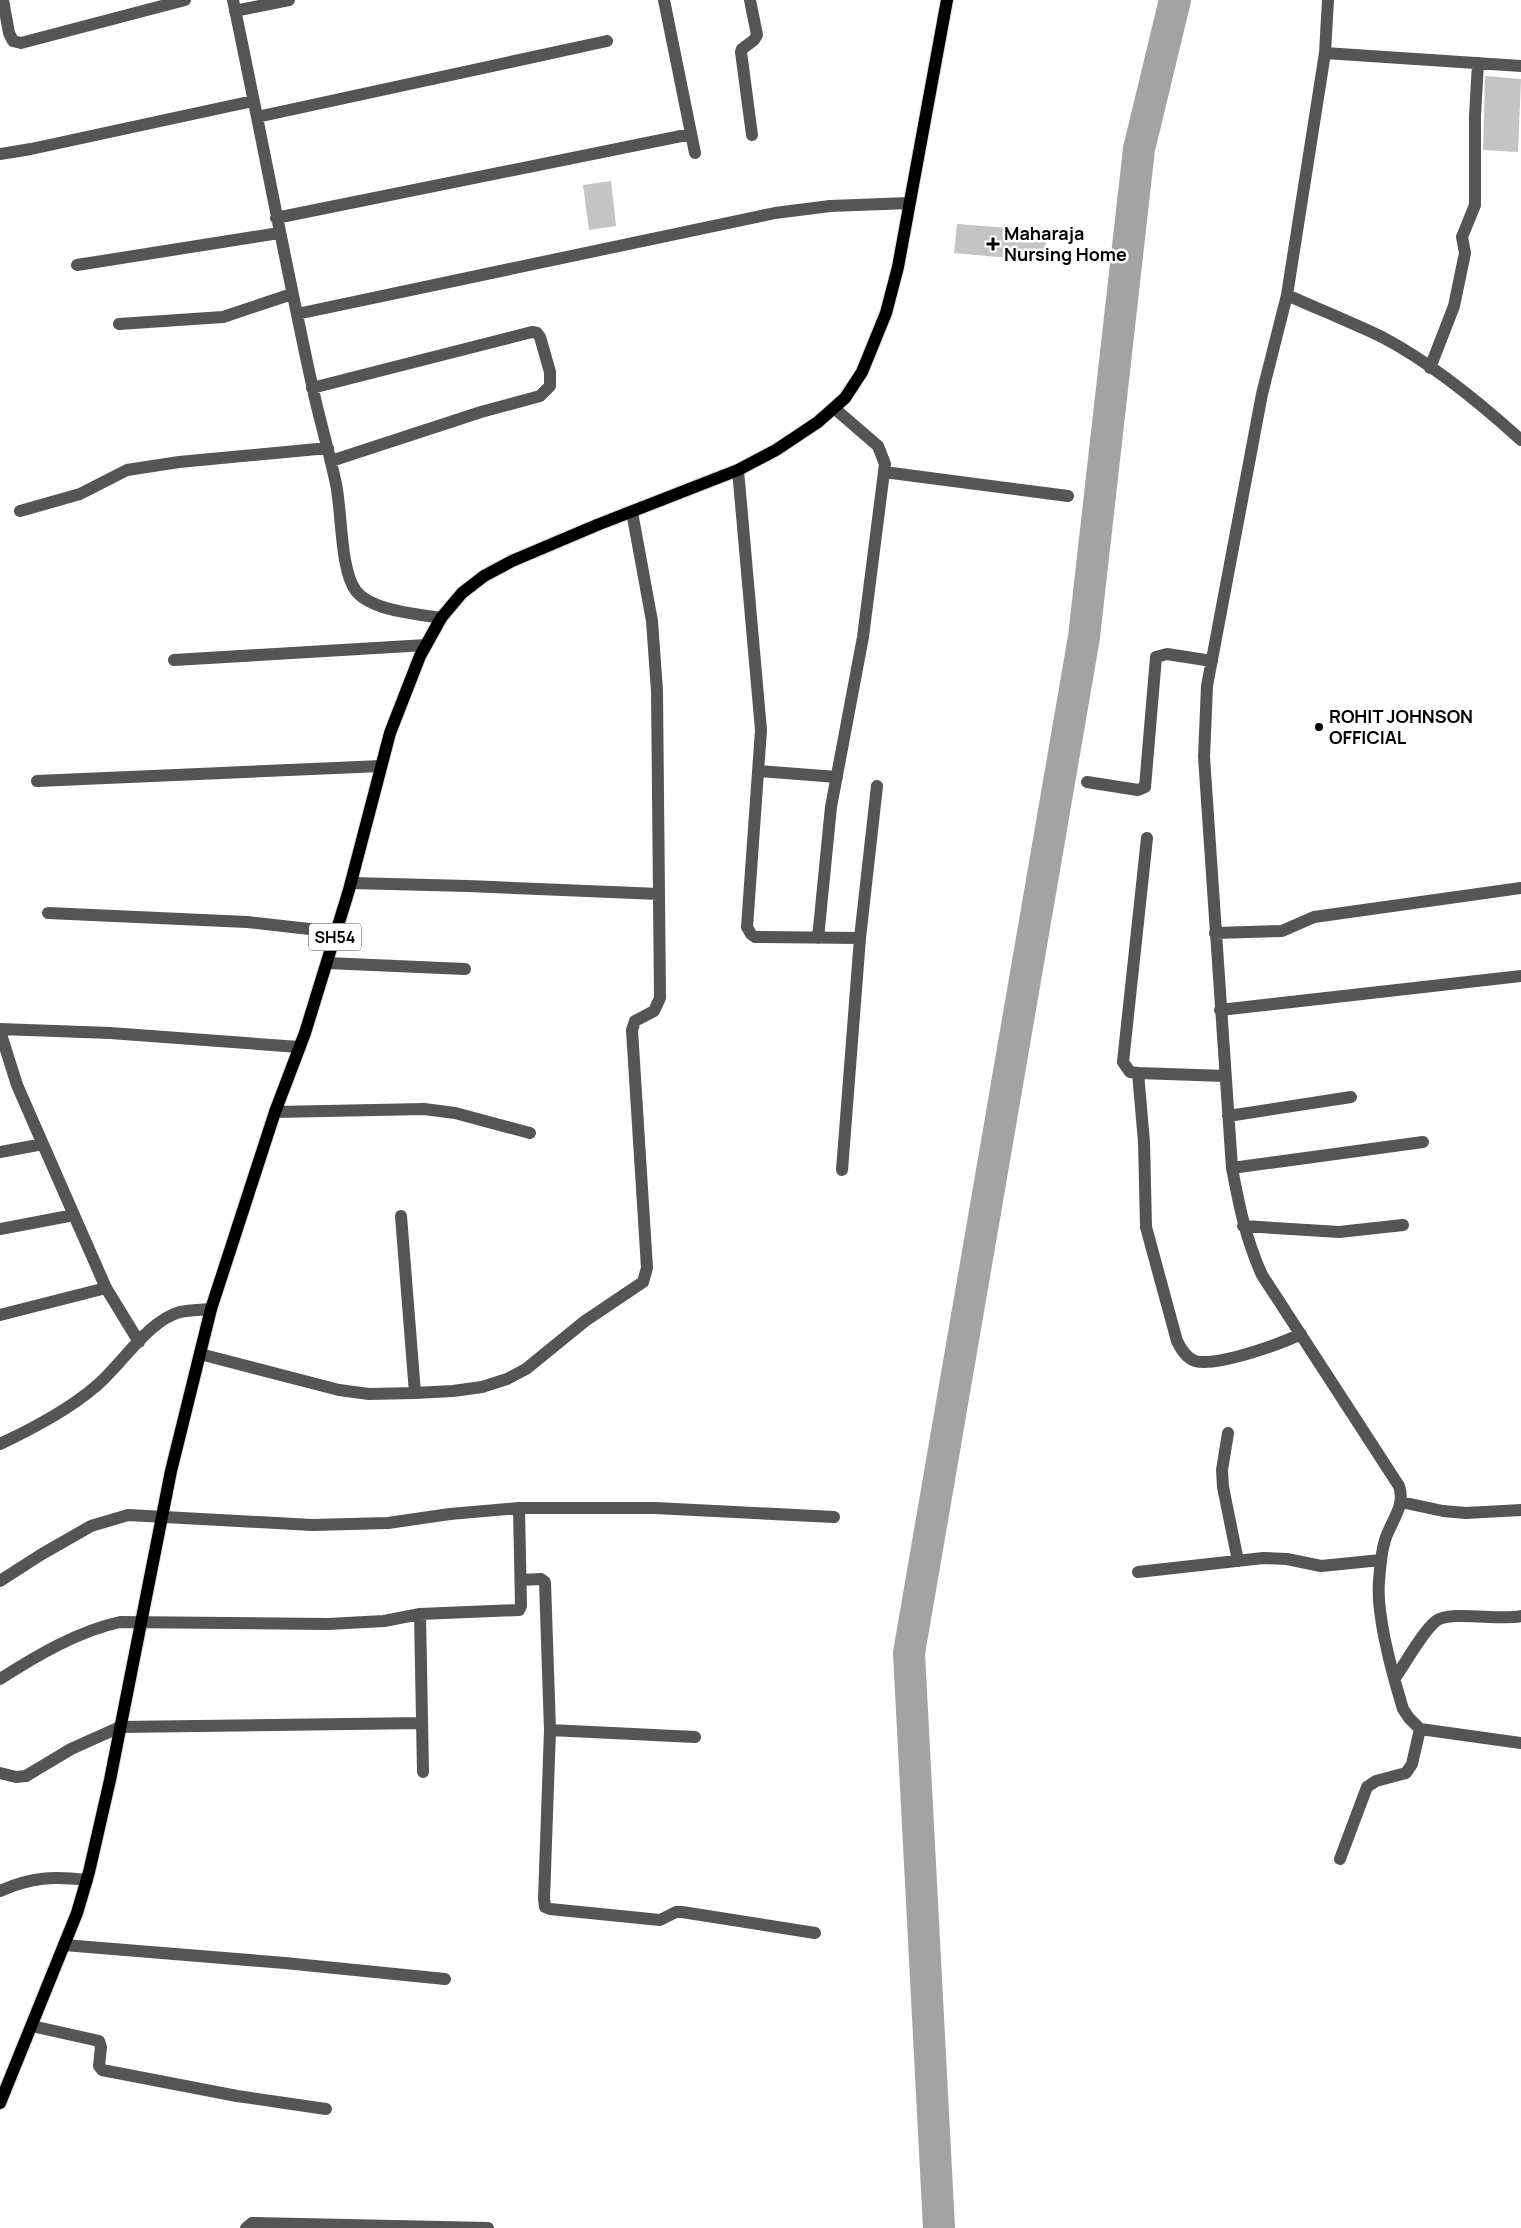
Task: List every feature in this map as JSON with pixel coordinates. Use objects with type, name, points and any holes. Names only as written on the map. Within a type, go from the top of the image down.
[{"type":"main road","name":"SH54","points":[[0,2103],[64,1946],[87,1880],[100,1827],[171,1471],[211,1309],[275,1112],[327,963],[351,883],[381,766],[405,689],[441,618],[462,593],[484,576],[512,561],[738,470],[776,450],[818,422],[845,398],[862,372],[875,346],[898,267],[948,0]]},
{"type":"street","points":[[2,0],[10,37],[16,43],[185,0]]},
{"type":"street","points":[[290,0],[234,5],[296,314],[340,505],[346,566],[357,591],[364,598],[399,612],[441,618]]},
{"type":"street","points":[[664,0],[695,153]]},
{"type":"street","points":[[750,0],[757,34],[754,40],[742,48],[741,52],[752,135]]},
{"type":"street","points":[[1328,0],[1325,53],[1287,295],[1262,394],[1208,686],[1204,758],[1232,1168],[1243,1226],[1251,1251],[1262,1275],[1399,1486],[1401,1502],[1385,1540],[1378,1583],[1380,1606],[1403,1709],[1420,1729],[1521,1743]]},
{"type":"street","points":[[257,117],[607,41]]},
{"type":"street","points":[[1325,53],[1521,66]]},
{"type":"street","points":[[1430,368],[1454,306],[1465,252],[1462,238],[1475,205],[1475,116],[1478,63]]},
{"type":"street","points":[[0,154],[31,150],[253,101]]},
{"type":"street","points":[[276,218],[691,134]]},
{"type":"street","points":[[296,314],[775,213],[830,206],[909,203]]},
{"type":"street","points":[[77,265],[279,233]]},
{"type":"street","points":[[119,324],[224,317],[292,294]]},
{"type":"street","points":[[1287,295],[1382,337],[1476,401],[1521,440]]},
{"type":"street","points":[[312,388],[532,332],[537,333],[540,337],[550,372],[550,386],[540,396],[481,412],[331,461]]},
{"type":"street","points":[[818,938],[826,846],[863,637],[884,472],[884,458],[878,446],[834,408]]},
{"type":"street","points":[[20,511],[80,494],[127,470],[180,462],[328,448]]},
{"type":"street","points":[[738,470],[761,730],[747,923],[748,931],[755,937],[860,938]]},
{"type":"street","points":[[884,472],[1068,496]]},
{"type":"street","points":[[200,1354],[339,1390],[369,1394],[415,1393],[472,1388],[507,1379],[526,1369],[600,1310],[632,1291],[643,1282],[647,1268],[632,1026],[635,1021],[654,1011],[660,998],[657,691],[652,621],[632,512]]},
{"type":"street","points":[[174,660],[426,645]]},
{"type":"street","points":[[1087,782],[1138,790],[1145,787],[1156,657],[1166,654],[1212,661]]},
{"type":"street","points":[[37,781],[381,766]]},
{"type":"street","points":[[758,771],[837,777]]},
{"type":"street","points":[[842,1170],[860,938],[877,786]]},
{"type":"street","points":[[1147,838],[1123,1057],[1127,1069],[1138,1073],[1225,1076]]},
{"type":"street","points":[[351,883],[658,894]]},
{"type":"street","points":[[1215,933],[1282,931],[1314,917],[1521,888]]},
{"type":"street","points":[[48,913],[247,922],[336,932]]},
{"type":"street","points":[[327,963],[465,968]]},
{"type":"street","points":[[1220,1010],[1521,976]]},
{"type":"street","points":[[139,1342],[106,1288],[17,1085],[0,1030],[129,1034],[299,1046]]},
{"type":"street","points":[[1138,1073],[1144,1142],[1146,1227],[1177,1340],[1182,1350],[1194,1360],[1206,1362],[1267,1348],[1301,1334]]},
{"type":"street","points":[[1228,1116],[1351,1097]]},
{"type":"street","points":[[275,1112],[388,1109],[432,1110],[455,1113],[530,1133]]},
{"type":"street","points":[[1232,1168],[1423,1142]]},
{"type":"street","points":[[0,1152],[43,1144]]},
{"type":"street","points":[[0,1229],[74,1215]]},
{"type":"street","points":[[401,1216],[415,1393]]},
{"type":"street","points":[[1243,1226],[1339,1232],[1403,1225]]},
{"type":"street","points":[[0,1315],[106,1288]]},
{"type":"street","points":[[0,1444],[60,1411],[96,1387],[165,1318],[181,1312],[211,1309]]},
{"type":"street","points":[[1228,1433],[1222,1470],[1238,1561]]},
{"type":"street","points":[[1401,1502],[1443,1511],[1466,1513],[1521,1510]]},
{"type":"street","points":[[0,1679],[91,1630],[120,1622],[328,1624],[384,1621],[420,1614],[519,1610],[522,1606],[518,1508]]},
{"type":"street","points":[[0,1581],[91,1526],[128,1515],[312,1525],[388,1522],[518,1508],[655,1508],[834,1517]]},
{"type":"street","points":[[1138,1572],[1275,1558],[1321,1566],[1381,1560]]},
{"type":"street","points":[[521,1580],[541,1579],[545,1582],[550,1730],[544,1899],[547,1908],[660,1920],[676,1912],[682,1912],[815,1934]]},
{"type":"street","points":[[420,1614],[423,1772]]},
{"type":"street","points":[[1395,1678],[1432,1625],[1441,1618],[1454,1616],[1499,1618],[1521,1616]]},
{"type":"street","points":[[0,1773],[16,1777],[26,1776],[71,1749],[120,1727],[422,1723]]},
{"type":"street","points":[[1340,1859],[1367,1787],[1376,1781],[1402,1775],[1410,1769],[1420,1729]]},
{"type":"street","points":[[550,1730],[695,1737]]},
{"type":"street","points":[[0,1891],[34,1879],[50,1876],[87,1880]]},
{"type":"street","points":[[64,1946],[285,1963],[445,1979]]},
{"type":"street","points":[[32,2026],[99,2041],[101,2047],[99,2066],[102,2070],[237,2096],[326,2109]]},
{"type":"street","points":[[246,2228],[252,2223],[488,2228]]},
{"type":"building","points":[[1485,76],[1521,79],[1518,152],[1483,150]]},
{"type":"building","points":[[611,181],[616,226],[589,230],[583,185]]},
{"type":"building","points":[[957,224],[1047,231],[1044,261],[954,253]]},
{"type":"waterway","points":[[939,2228],[909,1653],[1084,637],[1139,149],[1175,0]]},
{"type":"place","name":"Maharaja Nursing Home","points":[[993,244]]},
{"type":"place","name":"ROHIT JOHNSON OFFICIAL","points":[[1319,727]]}]
